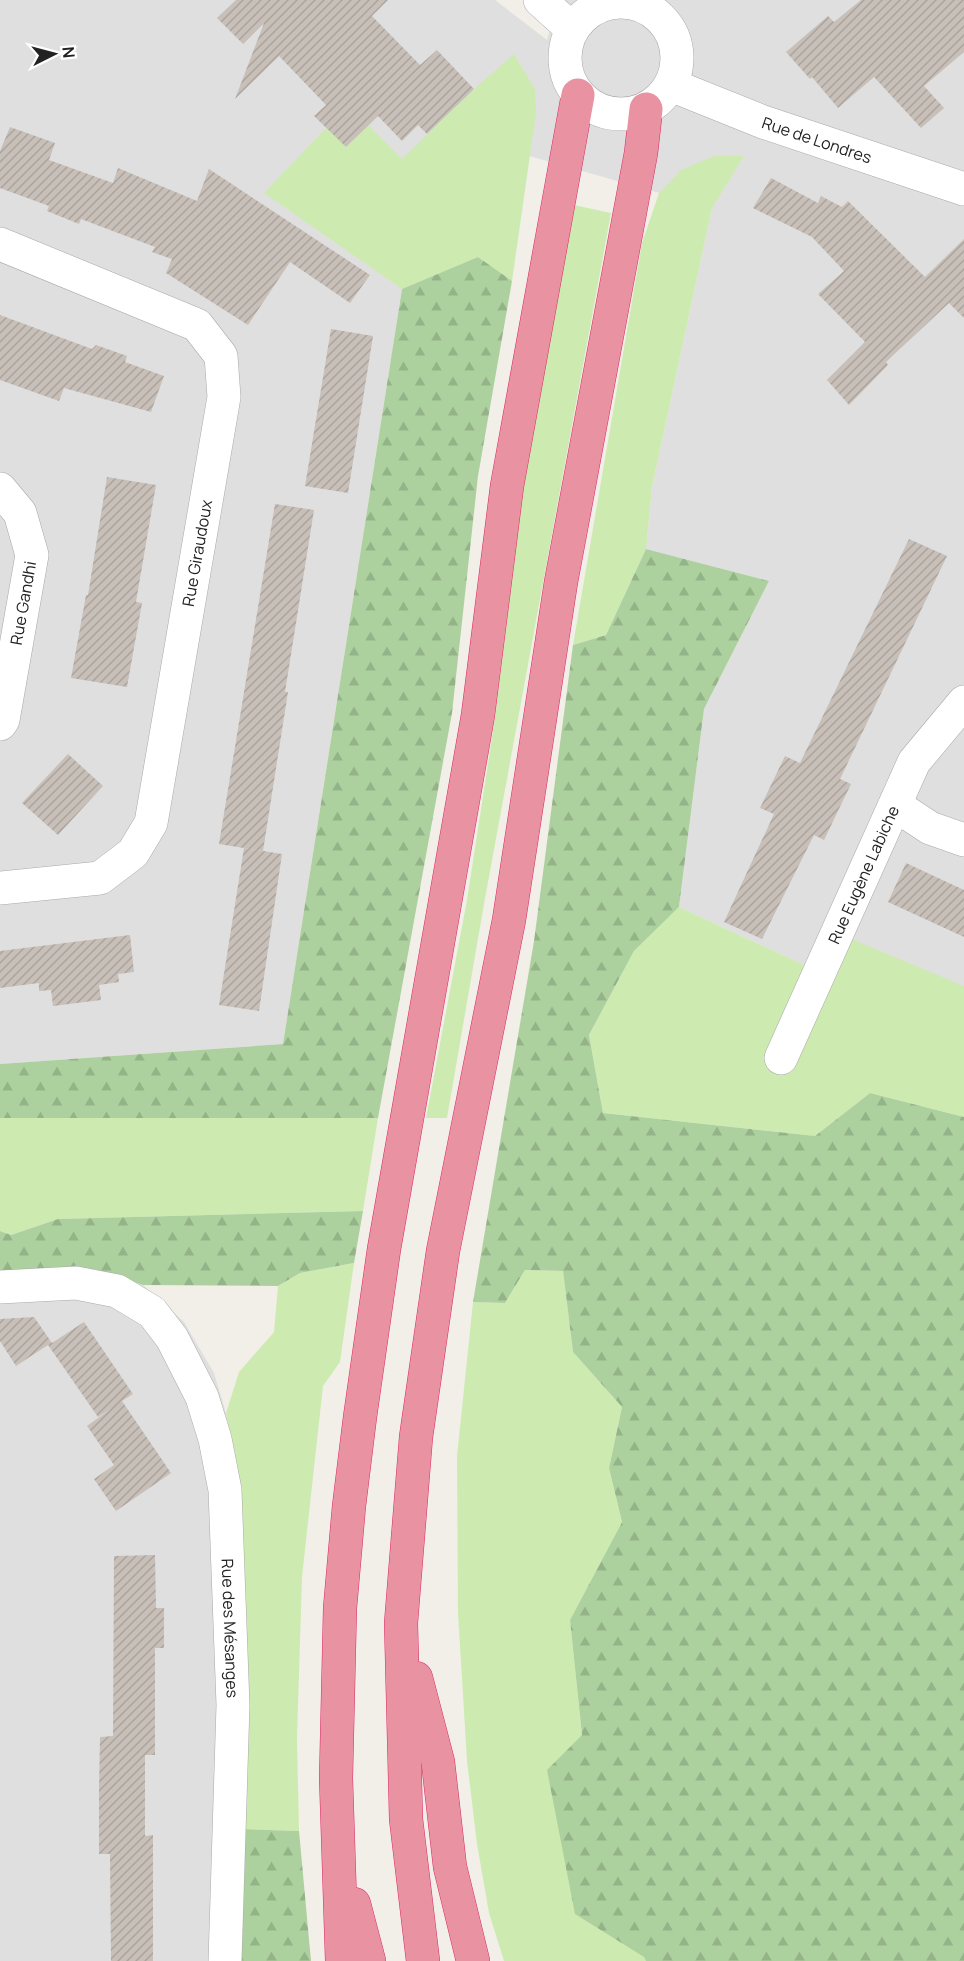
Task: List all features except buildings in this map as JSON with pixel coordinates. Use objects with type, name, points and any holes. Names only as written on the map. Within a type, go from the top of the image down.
[{"type":"highway","points":[[342,1961],[336,1778],[340,1608],[360,1417],[384,1250],[478,715],[507,486],[578,95]]},
{"type":"highway","points":[[423,1961],[406,1819],[401,1623],[416,1437],[442,1251],[509,920],[561,582],[641,153],[646,109]]},
{"type":"highway","points":[[401,1623],[438,1762],[450,1867],[473,1961]]},
{"type":"highway","points":[[337,1836],[369,1961]]},
{"type":"street","points":[[540,0],[572,29]]},
{"type":"street","points":[[617,1],[636,3],[653,11],[669,12],[678,54],[677,70],[671,85],[660,99],[646,109],[628,114],[610,114],[592,107],[578,95],[567,75],[565,52],[572,29],[584,15],[599,6],[617,1]]},
{"type":"street","name":"Rue de Londres","points":[[671,85],[763,122],[964,189]]},
{"type":"street","name":"Rue Giraudoux","points":[[0,244],[197,325],[221,356],[224,397],[151,823],[133,854],[100,878],[0,888]]},
{"type":"street","name":"Rue Gandhi","points":[[0,489],[20,513],[32,555],[3,720],[0,724]]},
{"type":"street","name":"Rue Eugène Labiche","points":[[781,1058],[914,762],[964,702]]},
{"type":"street","points":[[895,805],[930,828],[964,840]]},
{"type":"street","name":"Rue des Mésanges","points":[[0,1287],[76,1283],[117,1291],[152,1312],[172,1338],[202,1397],[225,1490],[233,1705],[225,1961]]},
{"type":"shaded area","points":[[0,0],[495,0],[547,40],[558,0],[964,0],[964,1117],[806,966],[679,907],[704,709],[769,581],[646,549],[652,487],[712,208],[512,151],[478,257],[402,289],[283,1044],[0,1064]]},
{"type":"shaded area","points":[[94,1269],[143,1285],[184,1322],[214,1373],[226,1413],[239,1484],[241,1961],[0,1961],[0,1273]]},
{"type":"green space","points":[[514,54],[535,89],[536,113],[512,281],[478,257],[402,289],[264,193],[326,128],[346,147],[368,125],[402,159],[474,89]]},
{"type":"green space","points":[[714,156],[744,156],[712,208],[652,487],[646,549],[606,635],[573,645],[642,243],[659,193],[681,170]]},
{"type":"green space","points":[[574,205],[611,213],[447,1118],[426,1118],[467,900],[495,718],[523,489]]},
{"type":"green space","points":[[478,257],[512,281],[478,476],[452,713],[378,1118],[0,1118],[0,1064],[283,1044],[402,289]]},
{"type":"green space","points":[[646,549],[769,581],[704,709],[679,907],[634,951],[589,1035],[603,1113],[815,1136],[870,1093],[964,1117],[964,1961],[646,1961],[644,1957],[575,1914],[547,1770],[582,1735],[570,1620],[622,1522],[609,1468],[622,1407],[573,1352],[563,1271],[525,1270],[505,1303],[473,1302],[534,941],[573,645],[606,635]]},
{"type":"green space","points":[[679,907],[830,977],[847,937],[964,986],[964,1117],[870,1093],[815,1136],[603,1113],[589,1035],[634,951]]},
{"type":"green space","points":[[0,1118],[378,1118],[363,1211],[58,1219],[11,1235],[0,1231]]},
{"type":"green space","points":[[363,1211],[354,1263],[300,1273],[278,1286],[143,1285],[94,1269],[0,1273],[0,1231],[11,1235],[58,1219]]},
{"type":"green space","points":[[354,1263],[340,1362],[323,1386],[302,1577],[297,1739],[299,1831],[243,1829],[239,1484],[226,1413],[239,1372],[274,1332],[278,1286],[300,1273]]},
{"type":"green space","points":[[525,1270],[563,1271],[573,1352],[622,1407],[609,1468],[622,1522],[570,1620],[582,1735],[646,1961],[504,1961],[489,1913],[477,1844],[467,1761],[458,1613],[457,1456],[473,1302],[505,1303]]},
{"type":"green space","points":[[243,1829],[299,1831],[311,1961],[241,1961]]}]
